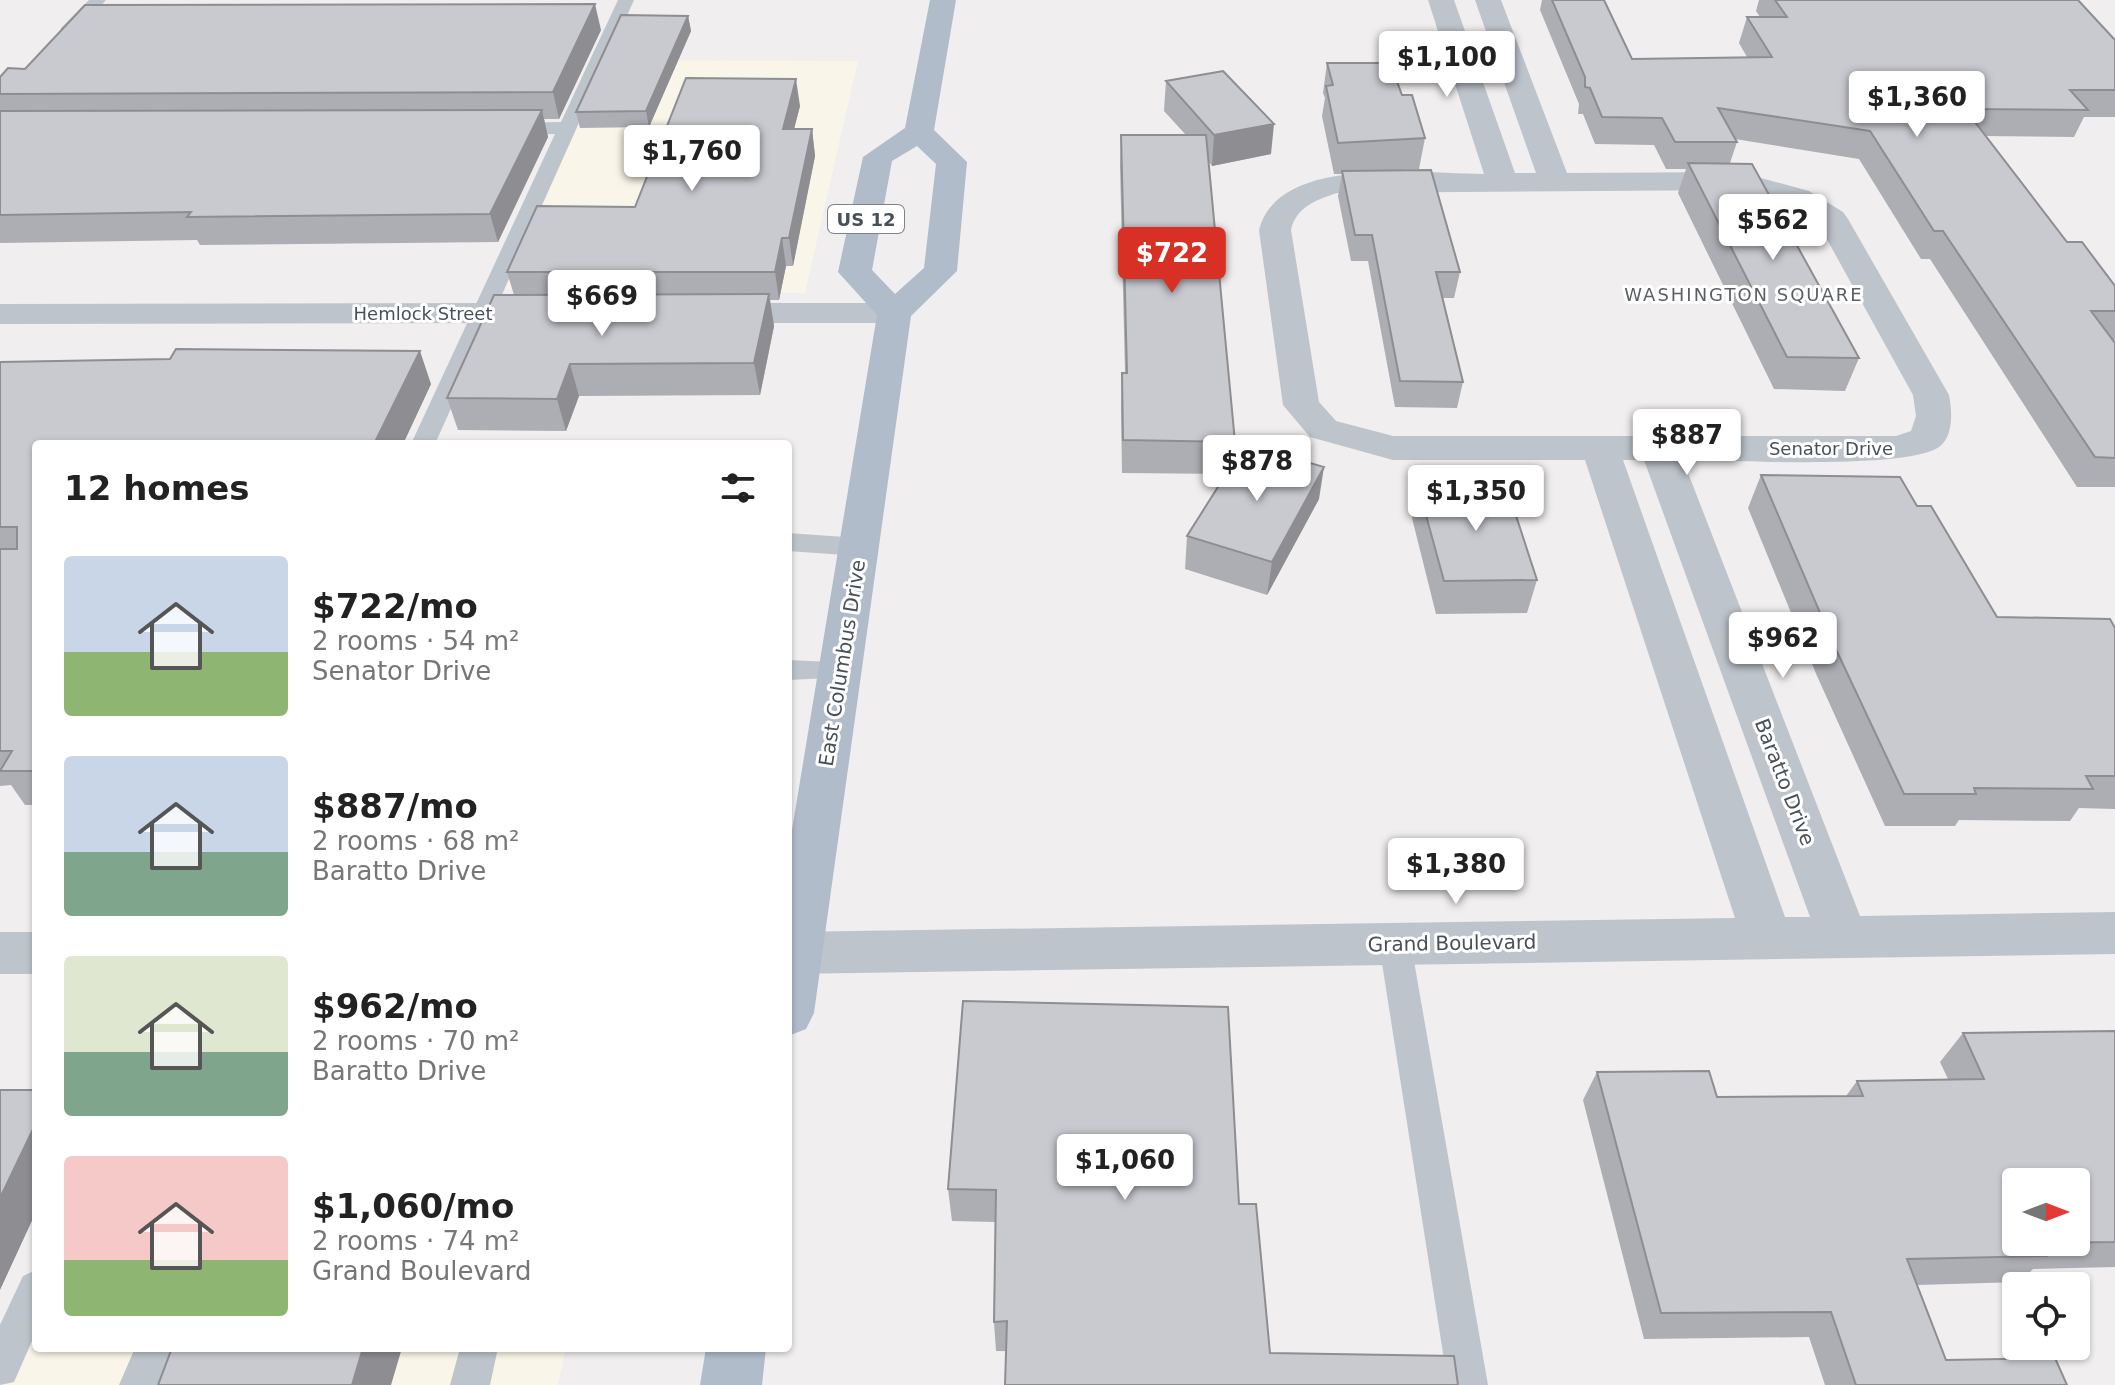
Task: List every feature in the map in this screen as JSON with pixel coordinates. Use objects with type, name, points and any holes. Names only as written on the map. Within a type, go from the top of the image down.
[{"type":"main road","points":[[894,313],[940,271],[952,162],[919,132],[943,0]]},
{"type":"main road","name":"US 12","points":[[894,313],[855,272],[878,157],[919,132]]},
{"type":"main road","name":"East Columbus Drive","points":[[793,953],[841,670],[894,313]]},
{"type":"main road","points":[[731,1385],[735,1352]]},
{"type":"street","points":[[1441,0],[1502,182]]},
{"type":"street","points":[[1488,0],[1555,182]]},
{"type":"street","name":"Senator Drive","points":[[1739,181],[1798,198],[1832,219],[1931,395],[1934,416],[1927,438],[1899,448],[1393,448],[1323,429],[1301,405],[1275,230],[1276,219],[1286,206],[1312,190],[1337,184],[1555,182],[1739,181]]},
{"type":"street","name":"Hemlock Street","points":[[0,314],[577,313]]},
{"type":"street","points":[[688,313],[894,313]]},
{"type":"street","points":[[1600,448],[1767,938]]},
{"type":"street","name":"Baratto Drive","points":[[1659,448],[1843,937]]},
{"type":"street","name":"Grand Boulevard","points":[[793,953],[2115,933]]},
{"type":"street","points":[[0,953],[32,953]]},
{"type":"lane","points":[[55,45],[98,0]]},
{"type":"lane","points":[[425,440],[626,0]]},
{"type":"lane","points":[[489,129],[567,128]]},
{"type":"lane","points":[[792,542],[859,547]]},
{"type":"lane","points":[[792,670],[841,670]]},
{"type":"lane","points":[[1395,944],[1468,1385]]},
{"type":"lane","points":[[0,1368],[32,1298]]},
{"type":"lane","points":[[139,1385],[152,1352]]},
{"type":"lane","points":[[470,1385],[478,1352]]},
{"type":"shaded area","points":[[598,60],[858,61],[805,293],[493,289]]},
{"type":"shaded area","points":[[32,1298],[32,1352],[565,1352],[558,1385],[0,1385],[0,1368]]},
{"type":"building","points":[[1552,0],[1604,0],[1632,59],[1772,57],[1747,17],[1787,17],[1775,0],[2078,0],[2115,40],[2115,90],[2070,90],[2088,110],[1965,109],[2067,242],[2082,242],[2115,286],[2115,311],[2091,311],[2115,343],[2115,458],[2095,457],[1943,231],[1934,231],[1870,131],[1718,108],[1737,142],[1675,142],[1662,118],[1602,117],[1590,88],[1585,87],[1585,77]]},
{"type":"building","points":[[595,4],[553,92],[0,94],[0,77],[8,68],[25,69],[85,5]]},
{"type":"building","points":[[621,15],[688,16],[646,111],[576,112]]},
{"type":"building","points":[[1327,63],[1390,63],[1402,95],[1412,95],[1425,138],[1338,143],[1326,86],[1333,85]]},
{"type":"building","points":[[1223,71],[1274,124],[1214,135],[1166,81]]},
{"type":"building","points":[[686,78],[796,79],[783,129],[812,129],[789,238],[782,238],[775,272],[507,272],[537,206],[635,207]]},
{"type":"building","points":[[542,110],[490,214],[187,217],[191,212],[0,215],[0,111]]},
{"type":"building","points":[[1121,135],[1206,135],[1235,442],[1123,440],[1122,373],[1127,373]]},
{"type":"building","points":[[1688,163],[1752,164],[1859,358],[1787,357]]},
{"type":"building","points":[[1431,170],[1460,272],[1436,272],[1463,382],[1400,381],[1372,235],[1355,235],[1342,171]]},
{"type":"building","points":[[769,294],[754,363],[570,364],[557,399],[447,398],[494,295]]},
{"type":"building","points":[[176,349],[420,351],[376,440],[32,440],[32,771],[0,771],[12,751],[0,751],[0,549],[17,549],[17,527],[0,527],[0,362],[170,359]]},
{"type":"building","points":[[1245,444],[1324,467],[1272,562],[1187,536]]},
{"type":"building","points":[[1761,475],[1900,477],[1917,506],[1931,506],[1997,617],[2110,619],[2115,628],[2115,776],[2086,776],[2093,789],[1974,788],[1976,794],[1904,794],[1833,643]]},
{"type":"building","points":[[1506,485],[1537,580],[1444,581],[1418,486]]},
{"type":"building","points":[[963,1001],[1228,1007],[1239,1204],[1256,1204],[1270,1353],[1454,1356],[1458,1385],[1005,1385],[1007,1321],[994,1322],[996,1190],[948,1189]]},
{"type":"building","points":[[2115,1031],[2115,1242],[2090,1242],[2090,1168],[2002,1168],[2002,1256],[2047,1256],[1907,1259],[1946,1360],[2056,1360],[2067,1385],[1856,1385],[1831,1312],[1661,1313],[1597,1072],[1709,1071],[1717,1097],[1863,1096],[1857,1081],[1984,1079],[1963,1033]]},
{"type":"building","points":[[0,1090],[32,1090],[32,1131],[0,1198]]},
{"type":"building","points":[[170,1352],[362,1352],[352,1385],[158,1385]]},
{"type":"district","name":"WASHINGTON SQUARE","points":[[1744,294]]}]
